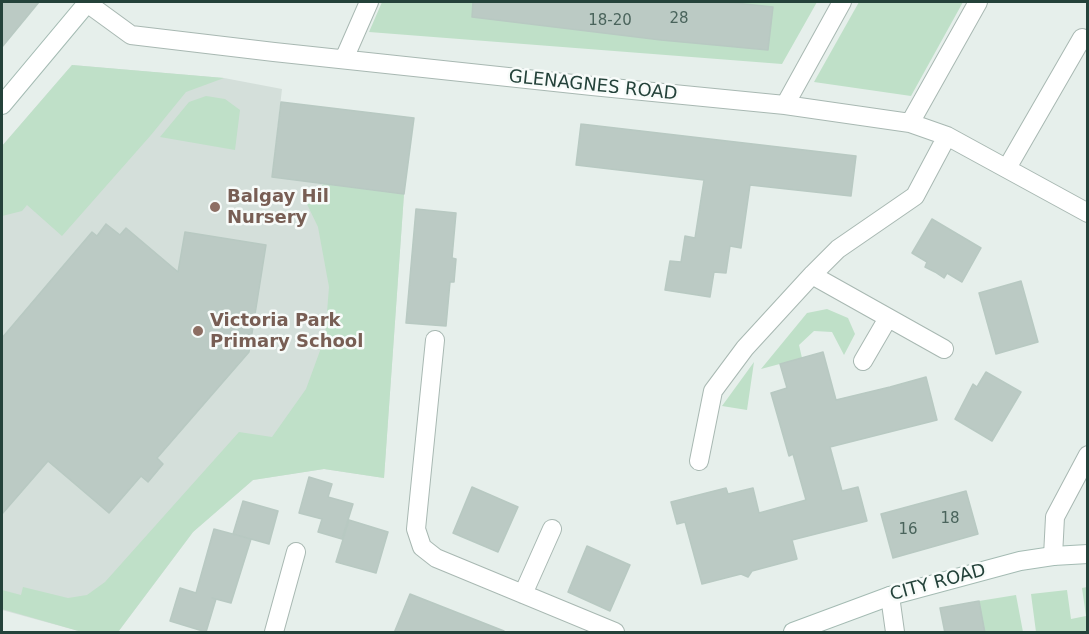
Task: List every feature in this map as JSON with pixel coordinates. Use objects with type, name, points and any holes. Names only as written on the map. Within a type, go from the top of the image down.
[{"type":"street","points":[[2,105],[87,2]]},
{"type":"street","name":"GLENAGNES ROAD","points":[[87,2],[131,35],[592,87],[785,105],[910,123],[947,136],[1088,213]]},
{"type":"street","points":[[344,59],[369,2]]},
{"type":"street","points":[[785,105],[842,2]]},
{"type":"street","points":[[910,123],[978,2]]},
{"type":"street","points":[[1007,168],[1082,38],[1088,41]]},
{"type":"street","points":[[699,460],[713,391],[745,348],[838,249],[915,196],[947,136]]},
{"type":"street","points":[[812,275],[944,350]]},
{"type":"street","points":[[863,361],[888,318]]},
{"type":"street","points":[[435,340],[416,529],[422,547],[436,558],[615,633]]},
{"type":"street","points":[[1053,556],[1055,517],[1088,455]]},
{"type":"street","points":[[523,594],[552,529]]},
{"type":"street","points":[[274,633],[296,552]]},
{"type":"street","name":"CITY ROAD","points":[[793,633],[890,596],[1020,561],[1088,554]]},
{"type":"street","points":[[890,596],[895,633]]},
{"type":"shaded area","name":"Victoria Park Primary School","points":[[72,65],[224,78],[282,89],[272,177],[404,194],[384,478],[324,469],[253,480],[193,532],[118,632],[82,632],[2,610],[2,146]]},
{"type":"green space","points":[[382,2],[817,2],[782,64],[369,32]]},
{"type":"green space","points":[[859,2],[963,2],[911,96],[814,82]]},
{"type":"green space","points":[[72,65],[224,78],[186,92],[62,236],[27,205],[22,211],[2,216],[2,146]]},
{"type":"green space","points":[[206,96],[225,99],[240,110],[235,150],[160,137],[189,102]]},
{"type":"green space","points":[[324,184],[404,194],[384,478],[324,469],[253,480],[193,532],[118,632],[82,632],[2,609],[2,590],[21,595],[23,587],[68,598],[87,595],[105,582],[239,432],[272,437],[306,389],[325,337],[329,287],[318,227],[305,200]]},
{"type":"green space","points":[[827,309],[848,318],[855,334],[844,355],[832,332],[814,331],[799,345],[802,358],[761,369],[807,313]]},
{"type":"green space","points":[[754,362],[747,410],[722,406]]},
{"type":"green space","points":[[1087,587],[1087,632],[1036,632],[1031,594],[1067,590],[1071,619],[1086,616],[1082,588]]},
{"type":"green space","points":[[1016,595],[1023,632],[984,632],[979,601]]},
{"type":"building","points":[[2,2],[39,2],[2,47]]},
{"type":"building","points":[[473,2],[726,2],[773,7],[768,50],[661,40],[472,17]]},
{"type":"building","points":[[281,102],[414,118],[404,194],[272,177]]},
{"type":"building","points":[[581,124],[856,156],[851,196],[750,185],[741,248],[730,246],[726,273],[714,272],[710,297],[665,290],[670,261],[681,262],[685,236],[695,238],[704,180],[576,165]]},
{"type":"building","points":[[416,209],[456,213],[452,258],[456,259],[454,282],[450,282],[446,326],[406,323]]},
{"type":"building","points":[[932,219],[981,248],[962,282],[947,273],[944,278],[925,267],[927,262],[912,253]]},
{"type":"building","points":[[106,224],[120,235],[126,228],[178,272],[185,232],[266,245],[249,352],[157,458],[163,464],[148,482],[141,476],[109,513],[48,461],[2,514],[2,338],[92,232],[97,236]]},
{"type":"building","points":[[1021,281],[1038,342],[996,354],[979,293]]},
{"type":"building","points":[[823,352],[836,400],[926,377],[937,420],[830,447],[842,491],[858,487],[867,521],[792,540],[797,559],[752,571],[748,577],[741,574],[702,584],[685,522],[677,524],[671,502],[726,488],[728,494],[753,488],[759,513],[806,500],[793,454],[789,456],[771,393],[787,388],[780,364]]},
{"type":"building","points":[[986,372],[1021,392],[992,441],[955,419],[973,384],[977,387]]},
{"type":"building","points":[[309,477],[332,484],[328,497],[353,504],[342,539],[318,532],[322,519],[299,513]]},
{"type":"building","points":[[472,487],[518,507],[498,552],[453,533]]},
{"type":"building","points":[[966,491],[978,534],[893,558],[881,514]]},
{"type":"building","points":[[243,501],[278,511],[269,544],[233,534]]},
{"type":"building","points":[[349,520],[388,532],[376,573],[336,562]]},
{"type":"building","points":[[214,529],[251,539],[231,603],[216,599],[206,632],[170,621],[180,588],[196,593]]},
{"type":"building","points":[[587,546],[630,565],[610,611],[568,592]]},
{"type":"building","points":[[410,594],[504,631],[504,633],[394,633]]},
{"type":"building","points":[[979,601],[985,633],[945,633],[940,608]]},
{"type":"place","name":"Balgay Hil Nursery","points":[[215,207]]},
{"type":"place","name":"Victoria Park Primary School","points":[[198,331]]}]
